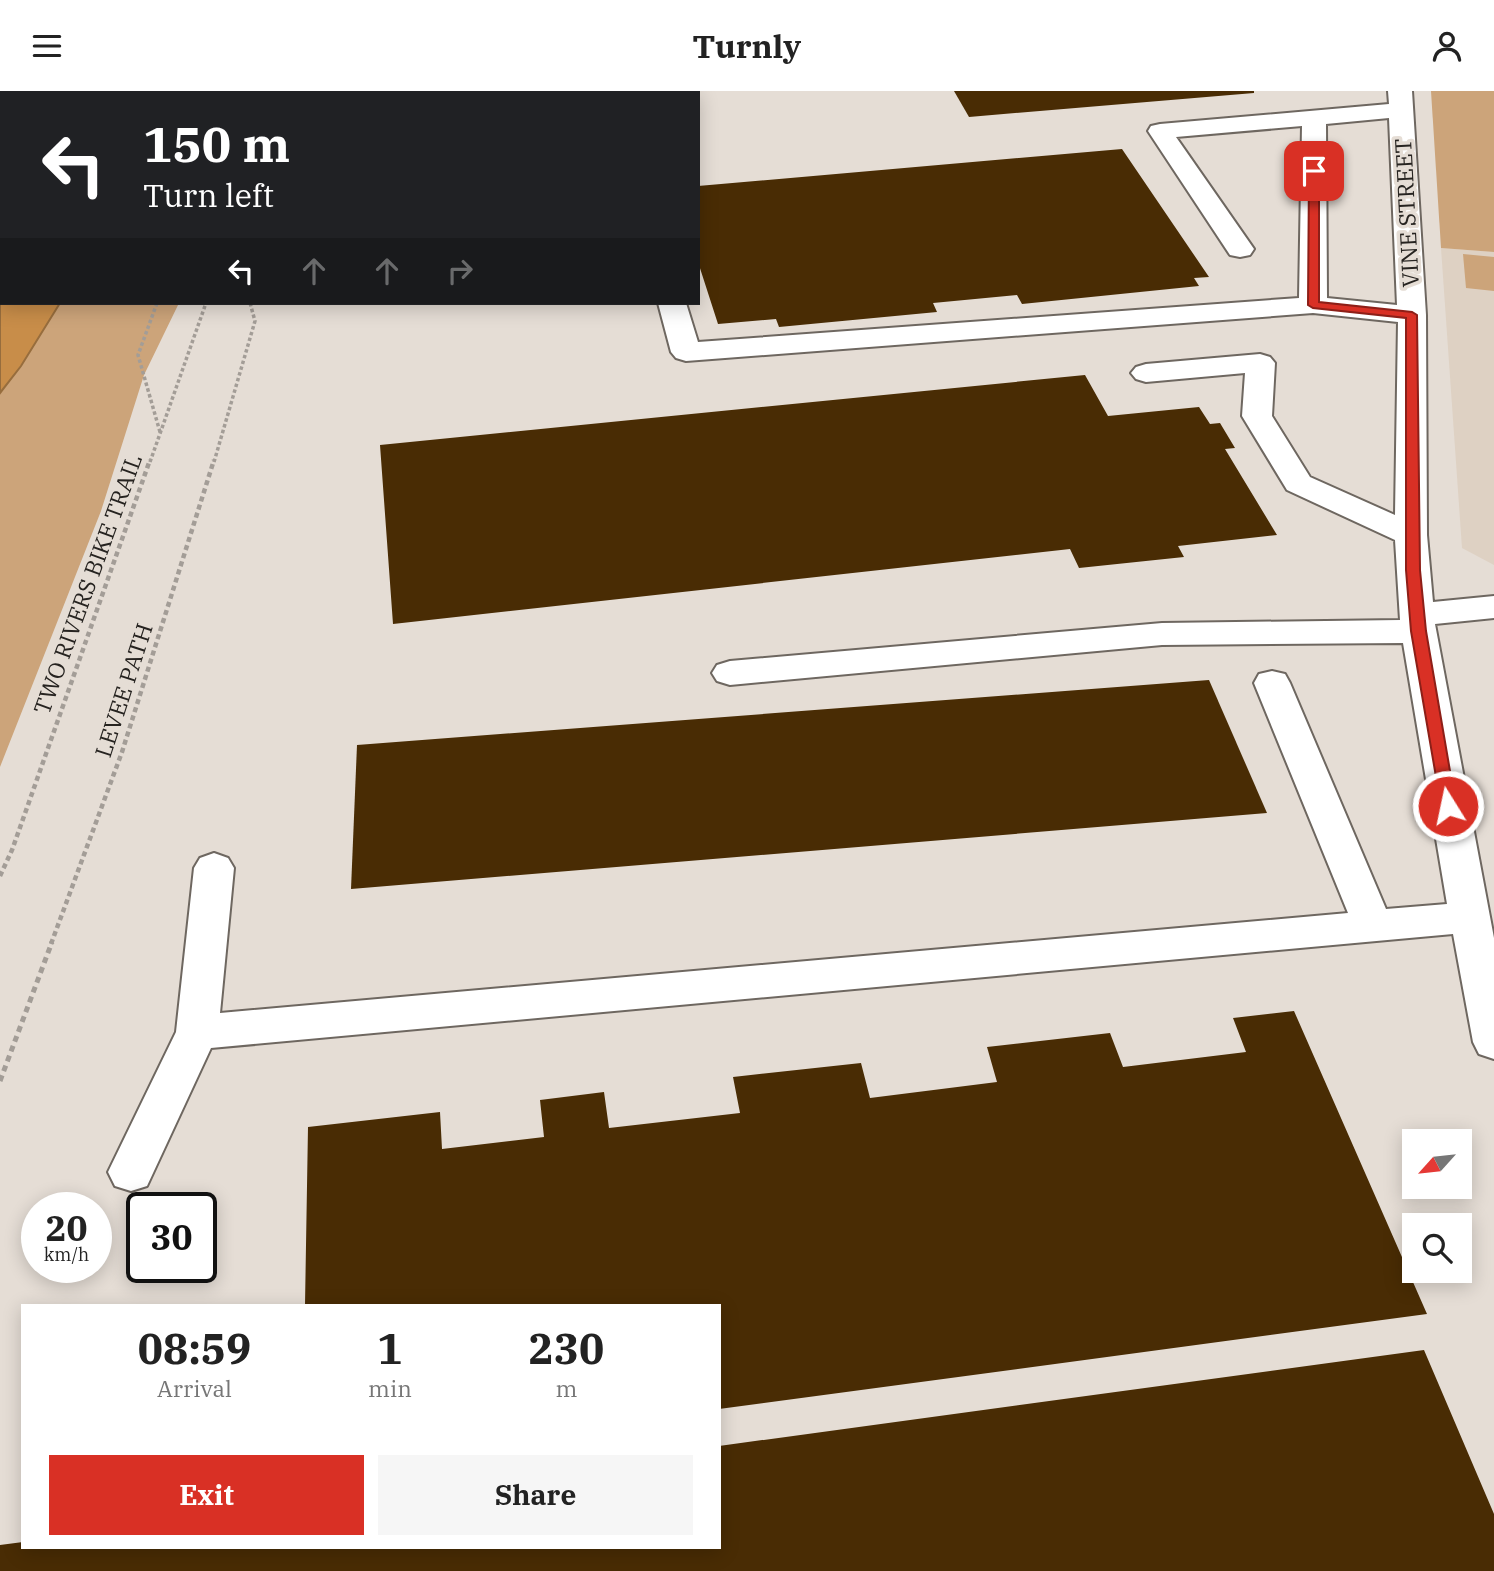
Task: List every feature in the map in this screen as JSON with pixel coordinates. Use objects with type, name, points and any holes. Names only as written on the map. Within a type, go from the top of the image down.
[{"type":"street","points":[[1240,249],[1160,131],[1314,118],[1401,101]]},
{"type":"street","name":"VINE STREET","points":[[1401,101],[1412,315],[1411,535],[1418,623],[1469,917],[1494,1042]]},
{"type":"street","points":[[1313,305],[1314,118]]},
{"type":"street","points":[[673,305],[686,352],[1313,305],[1412,315]]},
{"type":"street","points":[[1146,373],[1260,363],[1257,416],[1298,483],[1411,535]]},
{"type":"street","points":[[730,673],[1162,634],[1418,623],[1494,607]]},
{"type":"street","points":[[1272,683],[1373,925]]},
{"type":"street","points":[[131,1172],[197,1032],[214,868]]},
{"type":"street","points":[[197,1032],[1469,917]]},
{"type":"path","points":[[156,305],[138,355],[160,432]]},
{"type":"path","name":"TWO RIVERS BIKE TRAIL","points":[[0,876],[12,850],[205,305]]},
{"type":"path","name":"LEVEE PATH","points":[[0,1081],[122,752],[255,321],[251,305]]},
{"type":"shaded area","points":[[1431,91],[1494,91],[1494,252],[1441,248]]},
{"type":"shaded area","points":[[1441,248],[1494,252],[1494,565],[1462,548]]},
{"type":"shaded area","points":[[1463,254],[1494,257],[1494,291],[1466,288]]},
{"type":"shaded area","points":[[0,305],[59,305],[21,366],[0,393]]},
{"type":"shaded area","points":[[59,305],[178,305],[144,375],[101,511],[0,767],[0,393],[21,366]]},
{"type":"building","points":[[954,91],[1254,91],[1254,93],[969,117]]},
{"type":"building","points":[[1122,149],[1209,277],[1194,278],[1199,286],[1022,304],[1017,295],[933,303],[937,312],[779,327],[776,319],[718,324],[700,268],[700,186]]},
{"type":"building","points":[[1085,375],[1108,416],[1199,407],[1210,424],[1220,423],[1235,448],[1225,449],[1277,535],[1178,546],[1184,557],[1079,568],[1070,549],[393,624],[380,445]]},
{"type":"building","points":[[1209,680],[1267,813],[351,889],[357,745]]},
{"type":"building","points":[[1294,1011],[1402,1257],[1402,1283],[1413,1283],[1427,1314],[721,1409],[721,1304],[305,1304],[308,1127],[440,1112],[442,1149],[544,1137],[540,1100],[604,1092],[609,1128],[740,1113],[733,1077],[861,1063],[870,1098],[997,1082],[987,1047],[1110,1033],[1123,1067],[1246,1052],[1233,1018]]},
{"type":"building","points":[[1424,1350],[1494,1514],[1494,1571],[0,1571],[0,1545],[21,1542],[21,1549],[721,1549],[721,1446]]},
{"type":"route","points":[[1314,171],[1313,305],[1412,315],[1413,570],[1418,631],[1448,806]]}]
